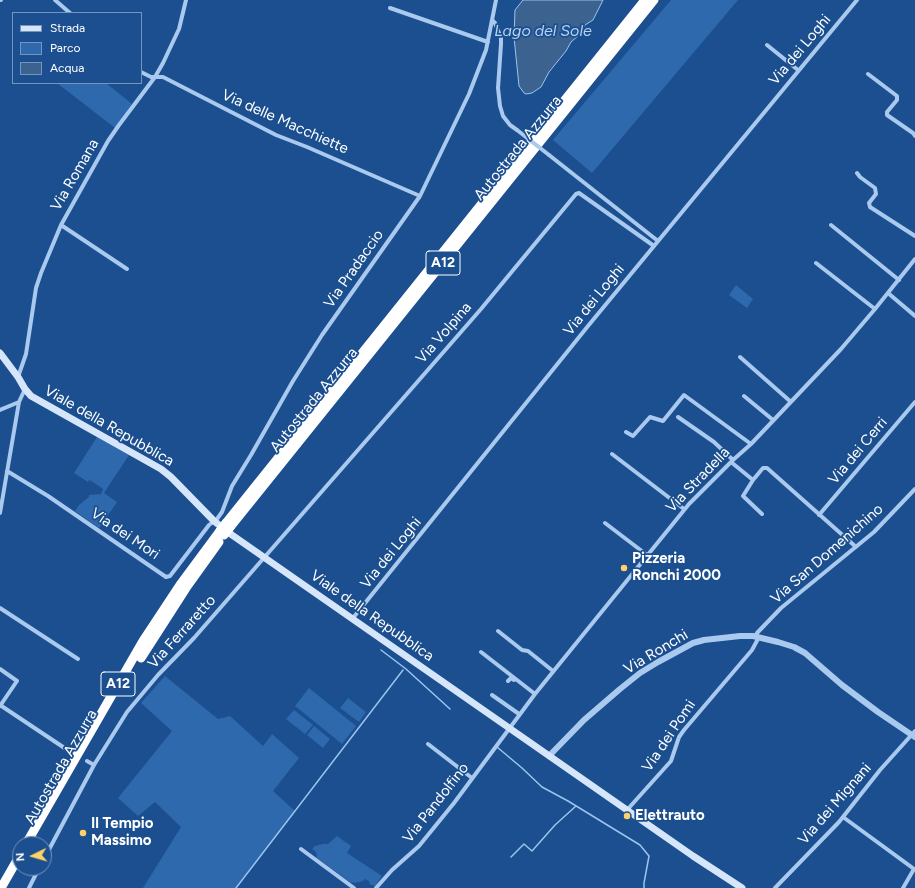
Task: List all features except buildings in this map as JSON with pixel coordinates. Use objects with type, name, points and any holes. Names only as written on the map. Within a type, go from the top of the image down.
[{"type":"highway","name":"Autostrada Azzurra","points":[[31,836],[143,642],[180,585],[645,0]]},
{"type":"highway","name":"Autostrada Azzurra","points":[[229,524],[654,0]]},
{"type":"highway","name":"Autostrada Azzurra","points":[[38,836],[149,645],[222,533]]},
{"type":"highway","points":[[1,888],[12,869]]},
{"type":"highway","points":[[8,888],[15,876]]},
{"type":"main road","name":"Viale della Repubblica","points":[[0,353],[25,389],[39,402],[161,469],[214,520],[265,558],[693,856],[742,888]]},
{"type":"street","points":[[55,0],[69,12]]},
{"type":"street","name":"Via Romana","points":[[18,377],[26,354],[36,288],[61,225],[108,141],[154,77],[177,35],[186,0]]},
{"type":"street","name":"Via Pradaccio","points":[[214,520],[222,512],[232,486],[293,381],[327,329],[420,196],[470,94],[488,42],[496,0]]},
{"type":"street","name":"Via dei Loghi","points":[[353,618],[583,332],[857,0]]},
{"type":"street","points":[[390,8],[488,42]]},
{"type":"street","points":[[493,21],[496,23],[501,38],[498,88],[503,116],[517,130],[658,241]]},
{"type":"street","points":[[767,45],[798,70]]},
{"type":"street","name":"Via delle Macchiette","points":[[142,72],[154,77],[163,77],[276,135],[420,196]]},
{"type":"street","points":[[868,74],[897,96],[897,100],[887,112],[887,116],[913,133],[915,136]]},
{"type":"street","points":[[857,173],[875,188],[876,194],[869,203],[870,207],[915,236]]},
{"type":"street","name":"Via Volpina","points":[[265,558],[397,404],[481,309],[576,194],[580,193],[654,246]]},
{"type":"street","points":[[61,225],[127,269]]},
{"type":"street","points":[[831,225],[899,280]]},
{"type":"street","name":"Via Stradella","points":[[509,728],[534,694],[684,509],[751,444],[791,402],[875,309],[915,260]]},
{"type":"street","points":[[816,263],[875,309]]},
{"type":"street","points":[[888,294],[915,316]]},
{"type":"street","points":[[740,357],[791,402]]},
{"type":"street","points":[[0,513],[19,402],[25,389]]},
{"type":"street","points":[[626,432],[634,436],[650,417],[663,421],[684,395],[751,444]]},
{"type":"street","points":[[744,396],[773,420]]},
{"type":"street","points":[[0,410],[19,402]]},
{"type":"street","name":"Via dei Cerri","points":[[820,515],[915,402]]},
{"type":"street","points":[[678,417],[714,442],[753,480]]},
{"type":"street","points":[[612,454],[684,509]]},
{"type":"street","points":[[762,514],[743,496],[763,468],[767,468],[856,547]]},
{"type":"street","name":"Via dei Mori","points":[[7,471],[48,496],[166,577],[170,576],[214,520]]},
{"type":"street","name":"Via San Domenichino","points":[[758,637],[758,633],[781,608],[884,523],[915,489]]},
{"type":"street","points":[[605,523],[647,555]]},
{"type":"street","name":"Via Ferraretto","points":[[52,844],[94,765],[128,712],[158,675],[194,638],[265,558]]},
{"type":"street","points":[[0,608],[78,659]]},
{"type":"street","points":[[498,630],[522,650],[528,651],[553,671]]},
{"type":"street","name":"Via Ronchi","points":[[549,756],[584,720],[640,673],[693,643],[704,640],[740,636],[758,637],[794,647],[805,653],[878,712],[914,734]]},
{"type":"street","name":"Via dei Pomi","points":[[627,810],[671,761],[679,737],[752,650],[758,637]]},
{"type":"street","points":[[481,652],[534,694]]},
{"type":"street","points":[[0,669],[18,681],[0,706],[72,754]]},
{"type":"street","points":[[508,681],[511,678],[534,694]]},
{"type":"street","points":[[492,695],[519,714]]},
{"type":"street","name":"Via Pandolfino","points":[[376,888],[392,870],[419,846],[509,728]]},
{"type":"street","name":"Via dei Mignani","points":[[775,888],[843,817],[880,770],[914,734]]},
{"type":"street","points":[[428,744],[472,778]]},
{"type":"street","points":[[87,761],[94,765]]},
{"type":"street","points":[[843,817],[914,869],[903,888]]},
{"type":"street","points":[[301,848],[354,888]]},
{"type":"street","points":[[29,888],[35,876]]},
{"type":"green space","points":[[671,0],[738,0],[592,173],[553,140]]},
{"type":"green space","points":[[58,84],[107,84],[132,104],[115,128]]},
{"type":"green space","points":[[736,285],[753,299],[747,308],[729,295]]},
{"type":"green space","points":[[97,437],[129,455],[104,493],[117,502],[99,528],[75,511],[79,505],[89,497],[89,495],[101,494],[103,489],[93,482],[89,480],[88,482],[74,473]]},
{"type":"green space","points":[[165,676],[218,719],[230,716],[263,746],[272,734],[299,758],[273,791],[295,811],[236,888],[143,888],[181,827],[155,802],[138,816],[118,798],[172,731],[141,703]]},
{"type":"green space","points":[[309,688],[356,726],[342,744],[295,706]]},
{"type":"green space","points":[[348,698],[366,712],[359,722],[340,708]]},
{"type":"green space","points":[[294,710],[313,725],[305,734],[286,719]]},
{"type":"green space","points":[[314,726],[330,739],[323,748],[307,735]]},
{"type":"green space","points":[[337,836],[351,846],[347,853],[382,876],[375,886],[369,884],[370,882],[365,879],[355,883],[350,882],[317,858],[316,852],[312,849],[315,846],[328,844]]},
{"type":"water","name":"Lago del Sole","points":[[523,0],[603,0],[593,20],[585,25],[579,35],[571,42],[566,51],[549,72],[541,87],[532,93],[526,94],[519,86],[514,37],[515,10]]},
{"type":"waterway","points":[[381,650],[406,669],[450,709]]},
{"type":"waterway","points":[[236,888],[403,670]]},
{"type":"waterway","points":[[497,747],[542,787],[640,845],[649,856],[644,888]]},
{"type":"waterway","points":[[511,857],[524,844],[532,851],[555,825],[576,806]]},
{"type":"place","name":"Pizzeria Ronchi 2000","points":[[624,568]]},
{"type":"place","name":"Elettrauto","points":[[627,816]]},
{"type":"place","name":"Il Tempio Massimo","points":[[83,833]]}]
